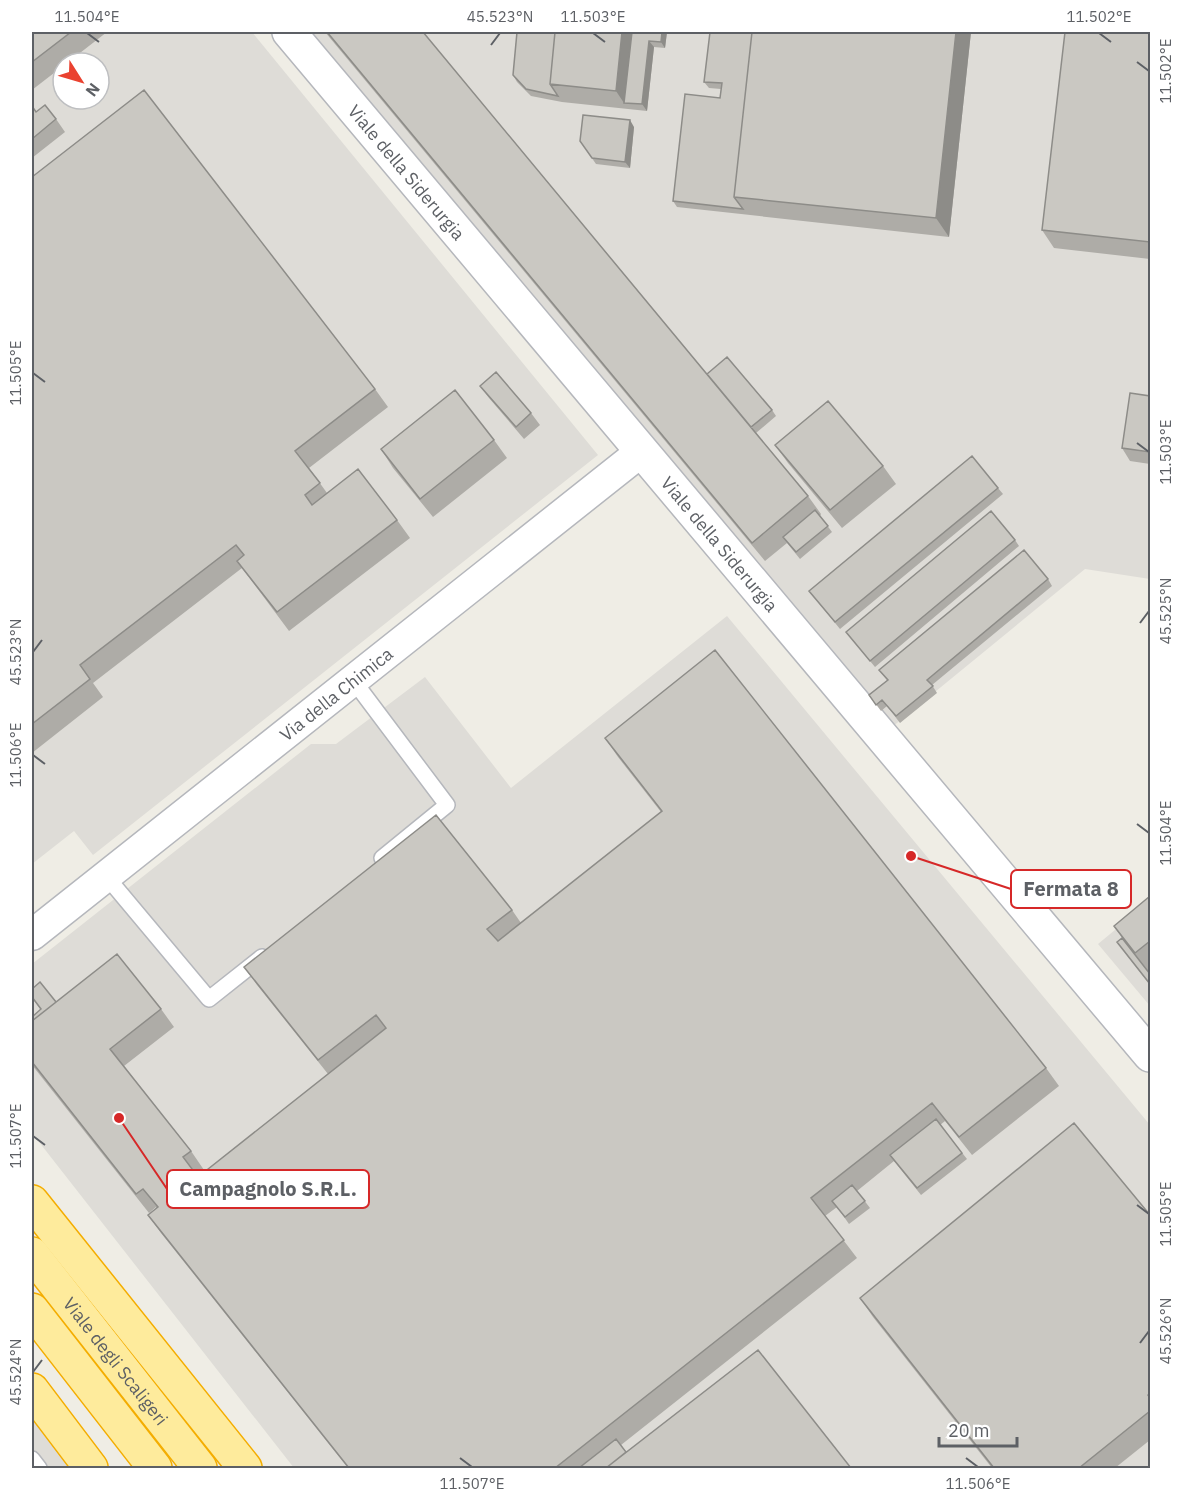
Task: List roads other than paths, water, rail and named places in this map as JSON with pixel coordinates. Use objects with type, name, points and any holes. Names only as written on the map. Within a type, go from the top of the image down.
[{"type":"highway","points":[[32,1203],[245,1468]]},
{"type":"highway","name":"Viale degli Scaligeri","points":[[32,1254],[200,1468]]},
{"type":"highway","name":"Viale degli Scaligeri","points":[[32,1310],[155,1468]]},
{"type":"highway","points":[[32,1390],[91,1468]]},
{"type":"street","name":"Viale della Siderurgia","points":[[289,32],[1150,1055]]},
{"type":"street","name":"Via della Chimica","points":[[32,935],[642,452]]},
{"type":"lane","points":[[353,680],[447,805],[374,865]]},
{"type":"lane","points":[[106,876],[209,999],[273,947]]},
{"type":"lane","points":[[32,1459],[39,1468]]},
{"type":"place","name":"Fermata 8","points":[[911,856]]},
{"type":"place","name":"Campagnolo S.R.L.","points":[[119,1118]]}]
